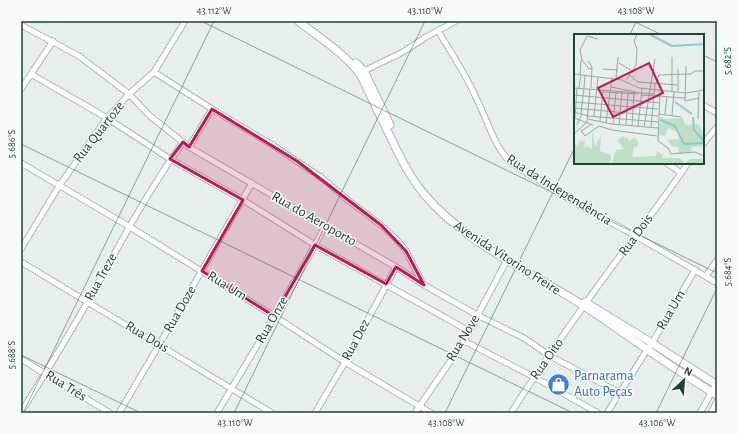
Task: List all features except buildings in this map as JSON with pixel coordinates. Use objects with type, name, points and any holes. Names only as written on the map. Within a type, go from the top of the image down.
[{"type":"street","name":"Rua Quartoze","points":[[21,249],[59,186],[107,118],[129,94],[154,72],[185,21]]},
{"type":"street","name":"Avenida Vitorino Freire","points":[[298,21],[338,51],[360,74],[402,162],[423,194],[451,222],[507,260],[652,343],[716,385]]},
{"type":"street","name":"Avenida Vitorino Freire","points":[[306,21],[340,47],[364,71],[408,166],[429,194],[457,221],[511,258],[585,304],[647,350],[714,393]]},
{"type":"street","points":[[364,71],[403,52],[438,30],[456,21]]},
{"type":"street","name":"Rua do Aeroporto","points":[[21,25],[79,56],[129,94],[150,116],[189,147],[396,267],[477,316],[524,338],[550,356],[620,393]]},
{"type":"street","name":"Rua da Independência","points":[[438,30],[460,66],[496,142],[506,159],[582,207],[636,236],[717,283]]},
{"type":"street","points":[[21,89],[52,41]]},
{"type":"street","points":[[154,72],[322,178],[397,240],[406,251],[424,285]]},
{"type":"street","points":[[31,74],[107,118],[170,159],[243,200],[315,245],[469,331]]},
{"type":"street","points":[[704,106],[717,113]]},
{"type":"street","points":[[189,147],[212,110]]},
{"type":"street","points":[[704,143],[717,127]]},
{"type":"street","name":"Rua Treze","points":[[21,412],[88,302],[170,159],[183,142]]},
{"type":"street","name":"Rua Um","points":[[21,163],[130,227],[274,316],[344,362],[431,413]]},
{"type":"street","points":[[668,164],[681,173]]},
{"type":"street","name":"Rua Dois","points":[[585,304],[687,164]]},
{"type":"street","name":"Rua Doze","points":[[119,413],[252,183]]},
{"type":"street","name":"Rua Onze","points":[[217,413],[325,226]]},
{"type":"street","name":"Rua Nove","points":[[415,413],[464,341],[507,260]]},
{"type":"street","points":[[706,276],[717,260]]},
{"type":"street","name":"Rua Dois","points":[[21,262],[272,413]]},
{"type":"street","name":"Rua Dez","points":[[315,413],[396,267]]},
{"type":"street","name":"Rua Um","points":[[607,413],[652,343],[695,270]]},
{"type":"street","name":"Rua Oito","points":[[511,413],[585,304]]},
{"type":"street","points":[[464,341],[534,377],[598,413]]},
{"type":"street","name":"Rua Três","points":[[21,359],[110,413]]},
{"type":"street","points":[[700,413],[714,393],[716,385]]},
{"type":"street","points":[[711,413],[717,401]]},
{"type":"highlighted area","points":[[212,109],[297,161],[381,225],[406,251],[424,285],[396,267],[386,284],[315,245],[274,316],[202,271],[243,200],[170,159],[183,142],[189,147]]},
{"type":"place","name":"Parnarama Auto Peças","points":[[558,384]]}]
